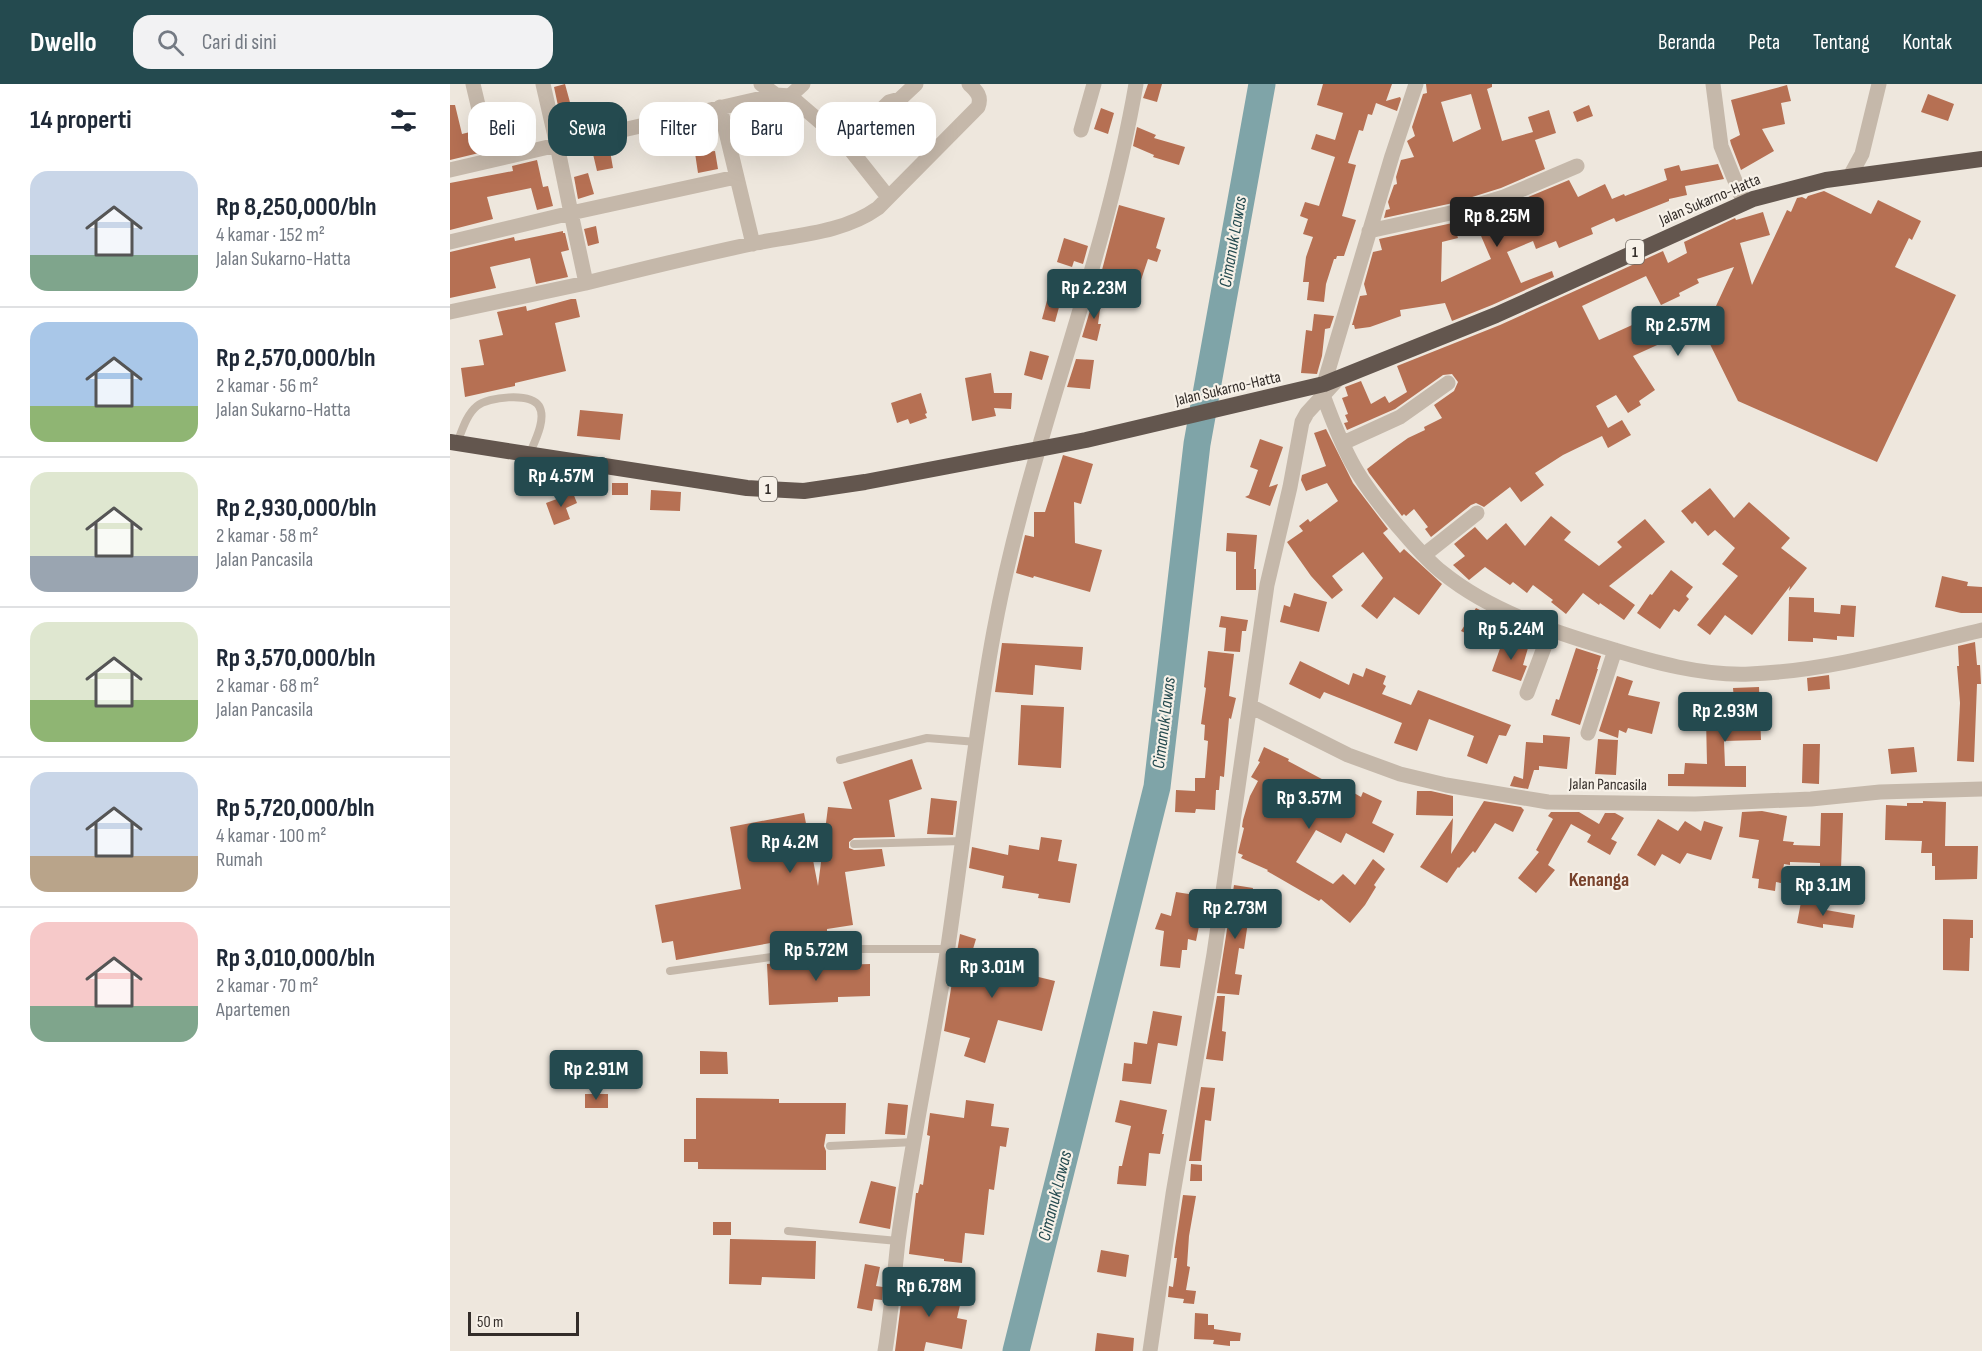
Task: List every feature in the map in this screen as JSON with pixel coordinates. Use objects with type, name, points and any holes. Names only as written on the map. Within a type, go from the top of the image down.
[{"type":"highway","name":"Jalan Sukarno-Hatta","points":[[454,443],[747,488],[804,491],[1038,450],[1328,386],[1496,315],[1744,203],[1793,187],[1850,176],[1982,159]]},
{"type":"street","points":[[473,84],[491,160]]},
{"type":"street","points":[[543,84],[548,106]]},
{"type":"street","points":[[761,84],[783,96],[816,121]]},
{"type":"street","points":[[627,129],[720,107],[783,96],[803,84]]},
{"type":"street","points":[[889,102],[900,99],[916,84]]},
{"type":"street","points":[[450,312],[843,226],[866,217],[978,107],[981,100],[979,94],[969,84]]},
{"type":"street","points":[[1081,130],[1094,84]]},
{"type":"street","points":[[885,1351],[891,1317],[898,1241],[947,949],[994,631],[1017,522],[1098,250],[1126,144],[1136,84]]},
{"type":"street","points":[[1150,1351],[1173,1194],[1214,954],[1235,794],[1267,585],[1290,488],[1302,422],[1328,386],[1369,231],[1416,84]]},
{"type":"street","points":[[1713,84],[1721,146],[1744,203]]},
{"type":"street","points":[[1850,176],[1862,154],[1879,84]]},
{"type":"street","points":[[720,107],[753,244]]},
{"type":"street","points":[[450,170],[548,147]]},
{"type":"street","points":[[559,156],[586,284]]},
{"type":"street","points":[[856,156],[888,197]]},
{"type":"street","points":[[1369,231],[1455,212],[1484,203],[1577,166]]},
{"type":"street","points":[[450,242],[736,177]]},
{"type":"street","points":[[1343,443],[1400,417],[1448,383]]},
{"type":"street","points":[[1328,386],[1343,443],[1350,460],[1388,515],[1424,555],[1443,573],[1462,586],[1518,616],[1551,629],[1653,662],[1710,672],[1748,674],[1816,667],[1982,630]]},
{"type":"street","points":[[1424,555],[1477,513]]},
{"type":"street","points":[[1527,693],[1551,629]]},
{"type":"street","points":[[1588,733],[1615,650]]},
{"type":"street","name":"Jalan Pancasila","points":[[1250,706],[1348,755],[1400,774],[1446,785],[1548,802],[1695,804],[1811,799],[1880,792],[1982,789]]},
{"type":"lane","points":[[454,443],[476,406],[495,399],[533,400],[541,412],[538,433],[528,456]]},
{"type":"lane","points":[[840,760],[927,738],[977,742]]},
{"type":"lane","points":[[854,844],[963,841]]},
{"type":"lane","points":[[670,971],[829,949],[947,949]]},
{"type":"lane","points":[[830,1146],[915,1142]]},
{"type":"lane","points":[[788,1231],[898,1241]]},
{"type":"building","points":[[565,84],[570,102],[557,102],[554,87]]},
{"type":"building","points":[[1148,84],[1162,84],[1157,102],[1143,98]]},
{"type":"building","points":[[1323,84],[1392,84],[1386,101],[1400,97],[1401,99],[1397,111],[1376,103],[1372,115],[1368,114],[1363,131],[1359,130],[1348,163],[1356,165],[1342,216],[1356,220],[1344,256],[1337,256],[1334,259],[1326,284],[1324,302],[1307,300],[1309,282],[1303,282],[1306,257],[1313,237],[1303,234],[1308,219],[1300,216],[1305,202],[1319,206],[1335,157],[1311,149],[1316,134],[1335,140],[1343,113],[1317,105]]},
{"type":"building","points":[[1426,84],[1492,84],[1492,87],[1487,89],[1502,141],[1533,132],[1528,117],[1549,110],[1556,133],[1535,140],[1545,169],[1501,188],[1453,203],[1384,218],[1386,210],[1390,209],[1388,202],[1394,185],[1397,184],[1396,177],[1401,160],[1414,157],[1407,141],[1415,136],[1412,127],[1423,94],[1427,93]],"holes":[[[1471,94],[1481,129],[1453,142],[1441,102]]]},
{"type":"building","points":[[1787,85],[1791,101],[1781,103],[1785,124],[1762,129],[1774,151],[1741,170],[1730,140],[1740,135],[1731,100]]},
{"type":"building","points":[[1928,94],[1954,104],[1948,121],[1921,112]]},
{"type":"building","points":[[450,105],[455,105],[462,134],[468,132],[468,156],[450,160]]},
{"type":"building","points":[[1589,105],[1593,116],[1577,122],[1573,112]]},
{"type":"building","points":[[1101,108],[1114,113],[1108,134],[1094,129]]},
{"type":"building","points":[[1137,127],[1156,135],[1154,138],[1185,147],[1179,165],[1153,157],[1154,155],[1133,146]]},
{"type":"building","points":[[593,156],[611,156],[613,168],[597,171]]},
{"type":"building","points":[[695,156],[716,156],[718,169],[698,173]]},
{"type":"building","points":[[537,160],[543,187],[548,186],[553,206],[537,210],[531,188],[487,197],[493,219],[450,230],[450,183],[513,171],[512,166]]},
{"type":"building","points":[[1718,164],[1724,179],[1685,186],[1687,195],[1669,199],[1669,201],[1616,222],[1614,218],[1591,228],[1593,234],[1559,248],[1556,241],[1536,249],[1533,241],[1507,252],[1521,283],[1552,271],[1554,277],[1452,321],[1445,303],[1400,310],[1401,316],[1370,327],[1355,329],[1352,325],[1360,296],[1367,295],[1364,284],[1373,252],[1382,250],[1379,239],[1457,222],[1507,206],[1569,180],[1578,197],[1605,184],[1612,199],[1667,180],[1664,169],[1679,165],[1681,171]],"holes":[[[1478,229],[1491,259],[1441,282],[1442,242],[1458,238],[1457,235]]]},
{"type":"building","points":[[588,173],[594,194],[578,199],[574,177]]},
{"type":"building","points":[[1824,191],[1871,214],[1878,200],[1921,221],[1912,240],[1909,238],[1895,267],[1956,295],[1877,462],[1738,401],[1704,332],[1734,267],[1697,279],[1699,283],[1661,305],[1646,276],[1582,306],[1599,340],[1641,321],[1639,316],[1651,310],[1666,341],[1633,356],[1655,390],[1639,401],[1641,405],[1628,413],[1616,395],[1596,406],[1608,428],[1622,420],[1631,435],[1608,448],[1602,436],[1563,455],[1535,473],[1544,485],[1521,502],[1510,487],[1484,507],[1476,503],[1471,505],[1431,537],[1425,529],[1428,527],[1414,509],[1406,516],[1404,514],[1402,516],[1369,473],[1367,469],[1394,448],[1425,430],[1424,427],[1442,418],[1434,405],[1454,391],[1458,382],[1452,374],[1443,375],[1395,409],[1347,430],[1344,423],[1348,422],[1345,415],[1348,414],[1342,398],[1348,396],[1345,387],[1361,381],[1371,404],[1385,396],[1389,403],[1407,392],[1397,366],[1500,325],[1663,251],[1668,263],[1687,253],[1684,242],[1735,218],[1736,220],[1763,212],[1770,235],[1740,243],[1752,285],[1787,210],[1791,212],[1797,198],[1806,199],[1808,196]]},
{"type":"building","points":[[1119,205],[1165,218],[1156,248],[1161,250],[1157,262],[1148,259],[1140,283],[1102,270]]},
{"type":"building","points":[[596,226],[599,243],[588,246],[584,229]]},
{"type":"building","points":[[563,231],[569,250],[561,252],[568,277],[536,284],[530,258],[490,267],[496,288],[450,298],[450,252],[514,237],[515,241]]},
{"type":"building","points":[[1064,238],[1088,246],[1083,264],[1074,261],[1072,267],[1057,262]]},
{"type":"building","points":[[1049,293],[1062,296],[1055,322],[1042,319]]},
{"type":"building","points":[[1095,294],[1102,295],[1098,324],[1101,324],[1097,341],[1082,337]]},
{"type":"building","points":[[576,299],[580,317],[555,323],[566,371],[515,383],[515,386],[465,397],[461,368],[484,365],[479,340],[503,335],[497,312],[526,306],[527,311]]},
{"type":"building","points":[[1314,314],[1334,316],[1330,328],[1325,329],[1317,374],[1301,373],[1306,330],[1312,331]]},
{"type":"building","points":[[1030,351],[1049,356],[1042,380],[1024,375]]},
{"type":"building","points":[[1076,359],[1094,360],[1090,389],[1067,387]]},
{"type":"building","points":[[991,373],[994,393],[1012,393],[1011,409],[994,408],[996,416],[972,421],[965,378]]},
{"type":"building","points":[[921,393],[927,418],[910,424],[908,419],[897,423],[891,403]]},
{"type":"building","points":[[580,410],[623,414],[620,440],[577,436]]},
{"type":"building","points":[[1326,429],[1353,483],[1388,529],[1383,533],[1400,553],[1404,549],[1442,584],[1419,615],[1394,597],[1377,619],[1361,606],[1383,578],[1363,552],[1332,576],[1343,590],[1332,599],[1311,576],[1287,542],[1303,531],[1299,526],[1308,519],[1310,522],[1338,501],[1327,483],[1306,491],[1301,480],[1302,475],[1326,466],[1314,433]]},
{"type":"building","points":[[1260,439],[1283,447],[1269,487],[1278,484],[1270,506],[1245,497],[1249,495],[1258,470],[1250,467]]},
{"type":"building","points":[[1063,455],[1093,464],[1081,504],[1074,502],[1075,543],[1102,550],[1090,592],[1016,573],[1025,535],[1034,537],[1034,512],[1045,512]]},
{"type":"building","points":[[612,483],[628,483],[628,495],[612,495]]},
{"type":"building","points":[[1710,488],[1734,518],[1749,502],[1790,538],[1781,548],[1807,568],[1752,635],[1725,615],[1710,635],[1697,625],[1738,576],[1722,564],[1735,548],[1715,530],[1708,536],[1695,521],[1692,524],[1681,511]]},
{"type":"building","points":[[651,490],[681,492],[680,511],[650,510]]},
{"type":"building","points":[[573,493],[577,503],[566,508],[570,519],[554,525],[546,503]]},
{"type":"building","points":[[1551,516],[1571,532],[1564,540],[1599,566],[1622,547],[1617,542],[1645,519],[1665,542],[1609,586],[1635,605],[1624,620],[1583,593],[1566,614],[1551,602],[1553,600],[1533,585],[1527,593],[1513,582],[1510,585],[1485,567],[1469,580],[1453,565],[1465,556],[1454,544],[1475,527],[1487,540],[1506,523],[1525,546]]},
{"type":"building","points":[[1227,533],[1257,535],[1254,569],[1256,569],[1256,590],[1236,590],[1236,552],[1226,551]]},
{"type":"building","points":[[1671,570],[1693,587],[1686,596],[1689,599],[1679,612],[1674,609],[1660,629],[1637,613]]},
{"type":"building","points":[[1942,576],[1968,582],[1967,586],[1982,587],[1982,613],[1961,613],[1935,607]]},
{"type":"building","points":[[1294,593],[1327,602],[1319,632],[1280,622],[1284,605],[1290,607]]},
{"type":"building","points":[[1789,597],[1814,598],[1814,612],[1840,614],[1841,605],[1856,606],[1854,637],[1837,636],[1837,640],[1813,638],[1813,642],[1788,641]]},
{"type":"building","points":[[1476,608],[1490,615],[1484,627],[1490,630],[1484,642],[1461,631]]},
{"type":"building","points":[[1221,616],[1248,620],[1246,631],[1242,631],[1240,652],[1224,651],[1226,628],[1219,627]]},
{"type":"building","points":[[1503,640],[1528,648],[1523,665],[1527,666],[1521,681],[1492,671]]},
{"type":"building","points":[[1975,642],[1981,684],[1977,684],[1974,762],[1957,761],[1960,703],[1958,646]]},
{"type":"building","points":[[1002,643],[1083,647],[1081,670],[1035,665],[1033,695],[995,692]]},
{"type":"building","points":[[1576,648],[1601,656],[1580,725],[1551,715],[1556,699],[1559,700]]},
{"type":"building","points":[[1208,651],[1234,654],[1229,696],[1236,698],[1231,719],[1229,718],[1224,777],[1220,776],[1219,790],[1216,790],[1215,810],[1196,809],[1195,813],[1175,812],[1176,790],[1195,791],[1195,778],[1205,778],[1208,741],[1204,740],[1205,725],[1201,724]]},
{"type":"building","points":[[1300,661],[1349,685],[1353,673],[1363,677],[1366,668],[1386,676],[1383,684],[1386,686],[1382,694],[1411,705],[1418,690],[1511,725],[1506,736],[1499,735],[1487,764],[1467,756],[1474,736],[1429,719],[1417,751],[1394,743],[1402,723],[1324,692],[1320,699],[1289,684]]},
{"type":"building","points":[[1829,675],[1830,689],[1808,691],[1807,678]]},
{"type":"building","points":[[1617,676],[1633,681],[1628,695],[1660,702],[1652,734],[1628,728],[1626,733],[1619,730],[1618,738],[1599,731]]},
{"type":"building","points":[[1759,687],[1761,740],[1724,741],[1725,766],[1746,766],[1746,787],[1668,786],[1668,774],[1684,774],[1685,763],[1707,764],[1706,718],[1726,718],[1725,700],[1734,700],[1733,688]]},
{"type":"building","points":[[1021,705],[1064,707],[1061,768],[1018,765]]},
{"type":"building","points":[[1543,735],[1570,737],[1567,769],[1539,766],[1539,770],[1534,770],[1528,789],[1510,786],[1514,776],[1523,779],[1526,742],[1543,743]]},
{"type":"building","points":[[1598,739],[1618,740],[1616,775],[1595,774]]},
{"type":"building","points":[[1803,744],[1820,744],[1819,784],[1802,783]]},
{"type":"building","points":[[1264,747],[1333,785],[1335,782],[1361,797],[1363,792],[1382,801],[1372,823],[1394,834],[1384,853],[1346,833],[1341,843],[1316,830],[1296,862],[1333,884],[1343,874],[1355,885],[1373,859],[1385,869],[1374,885],[1376,887],[1365,905],[1350,923],[1321,899],[1319,901],[1268,870],[1241,858],[1243,855],[1238,853],[1244,828],[1242,827],[1243,820],[1250,796],[1258,781],[1251,777],[1260,762],[1258,761]]},
{"type":"building","points":[[1914,747],[1917,772],[1891,774],[1888,749]]},
{"type":"building","points":[[912,759],[922,789],[889,800],[895,837],[854,838],[849,842],[849,848],[854,850],[882,849],[885,866],[845,872],[853,925],[827,929],[827,933],[676,960],[673,941],[662,943],[655,905],[741,889],[730,827],[804,813],[818,886],[828,807],[852,809],[843,782]]},
{"type":"building","points":[[1417,791],[1431,791],[1453,796],[1453,816],[1416,815]]},
{"type":"building","points":[[931,798],[957,801],[953,835],[927,834]]},
{"type":"building","points":[[1484,801],[1521,807],[1524,810],[1513,832],[1495,823],[1475,853],[1473,851],[1458,867],[1447,883],[1420,867],[1453,818],[1451,854]]},
{"type":"building","points":[[1923,801],[1946,802],[1945,846],[1978,846],[1977,879],[1935,880],[1932,853],[1921,853],[1922,841],[1885,840],[1886,805],[1907,806],[1907,803],[1923,803]]},
{"type":"building","points":[[1762,811],[1787,816],[1783,841],[1794,842],[1793,845],[1820,846],[1821,813],[1843,813],[1841,869],[1820,868],[1820,863],[1790,862],[1790,865],[1784,864],[1781,883],[1776,882],[1775,891],[1758,888],[1759,879],[1752,878],[1759,840],[1739,837],[1742,812]]},
{"type":"building","points":[[1551,812],[1579,812],[1599,824],[1605,813],[1615,813],[1624,818],[1611,839],[1617,842],[1610,855],[1587,842],[1591,835],[1571,824],[1548,865],[1555,870],[1536,893],[1518,878],[1539,852],[1536,850],[1553,819],[1548,816]]},
{"type":"building","points":[[1658,819],[1678,831],[1685,821],[1701,831],[1704,821],[1723,827],[1711,860],[1687,853],[1680,864],[1662,854],[1655,866],[1637,855]]},
{"type":"building","points":[[1041,837],[1062,840],[1058,861],[1077,864],[1070,903],[1038,898],[1039,894],[1002,888],[1004,876],[969,868],[972,847],[1008,855],[1009,845],[1039,850]]},
{"type":"building","points":[[1234,885],[1253,888],[1244,949],[1239,948],[1235,974],[1242,975],[1239,995],[1217,993]]},
{"type":"building","points":[[1176,892],[1195,895],[1189,924],[1199,926],[1196,941],[1188,939],[1187,950],[1182,950],[1180,968],[1160,966],[1164,931],[1155,929],[1161,913],[1171,916]]},
{"type":"building","points":[[1801,902],[1827,906],[1826,910],[1855,915],[1853,928],[1823,924],[1823,928],[1797,923]]},
{"type":"building","points":[[1943,919],[1973,920],[1969,971],[1943,970]]},
{"type":"building","points":[[960,934],[976,939],[973,949],[996,954],[993,966],[1055,981],[1042,1031],[998,1020],[985,1063],[964,1056],[970,1038],[944,1031]]},
{"type":"building","points":[[835,959],[836,965],[870,964],[870,996],[838,997],[838,1002],[769,1005],[767,964]]},
{"type":"building","points":[[1217,996],[1225,996],[1222,1031],[1226,1032],[1223,1061],[1206,1059]]},
{"type":"building","points":[[1153,1011],[1182,1016],[1177,1046],[1158,1043],[1151,1084],[1122,1081],[1124,1063],[1132,1064],[1134,1042],[1147,1044]]},
{"type":"building","points":[[700,1051],[727,1052],[728,1074],[700,1074]]},
{"type":"building","points":[[1201,1087],[1215,1088],[1211,1121],[1205,1120],[1201,1161],[1189,1161]]},
{"type":"building","points":[[585,1094],[608,1094],[608,1108],[585,1108]]},
{"type":"building","points":[[696,1098],[779,1099],[779,1103],[846,1103],[845,1134],[826,1134],[824,1146],[826,1170],[698,1169],[698,1162],[684,1162],[684,1139],[696,1139]]},
{"type":"building","points":[[966,1100],[994,1104],[991,1126],[1009,1128],[1006,1147],[1000,1146],[994,1190],[989,1189],[984,1235],[965,1233],[962,1263],[909,1254],[916,1193],[918,1193],[920,1184],[923,1185],[930,1136],[927,1135],[930,1113],[964,1118]]},
{"type":"building","points":[[1120,1100],[1167,1110],[1160,1154],[1149,1153],[1146,1186],[1117,1184],[1119,1166],[1122,1166],[1131,1126],[1115,1122]]},
{"type":"building","points":[[888,1103],[908,1105],[905,1135],[885,1134]]},
{"type":"building","points":[[1191,1164],[1202,1165],[1202,1181],[1190,1181]]},
{"type":"building","points":[[871,1181],[896,1187],[890,1229],[859,1223]]},
{"type":"building","points":[[1183,1195],[1196,1196],[1189,1236],[1187,1266],[1190,1267],[1186,1290],[1196,1291],[1194,1304],[1183,1303],[1184,1299],[1168,1297],[1169,1286],[1173,1287],[1177,1258],[1174,1258],[1175,1248]]},
{"type":"building","points":[[713,1222],[731,1222],[731,1235],[713,1235]]},
{"type":"building","points":[[730,1239],[816,1241],[815,1279],[762,1277],[761,1285],[729,1284]]},
{"type":"building","points":[[1101,1250],[1129,1255],[1126,1277],[1097,1272]]},
{"type":"building","points":[[865,1264],[880,1267],[876,1286],[883,1287],[882,1300],[874,1299],[872,1311],[857,1308]]},
{"type":"building","points":[[904,1279],[963,1292],[957,1318],[967,1320],[962,1349],[926,1342],[924,1351],[895,1351]]},
{"type":"building","points":[[1195,1313],[1208,1314],[1208,1325],[1214,1325],[1214,1329],[1241,1333],[1240,1341],[1230,1341],[1230,1346],[1213,1344],[1214,1340],[1194,1339]]},
{"type":"building","points":[[1097,1333],[1134,1338],[1133,1351],[1095,1351]]},
{"type":"waterway","name":"Cimanuk Lawas","points":[[1016,1351],[1157,787],[1197,444],[1262,84]]},
{"type":"district","name":"Kenanga","points":[[1599,880]]}]
